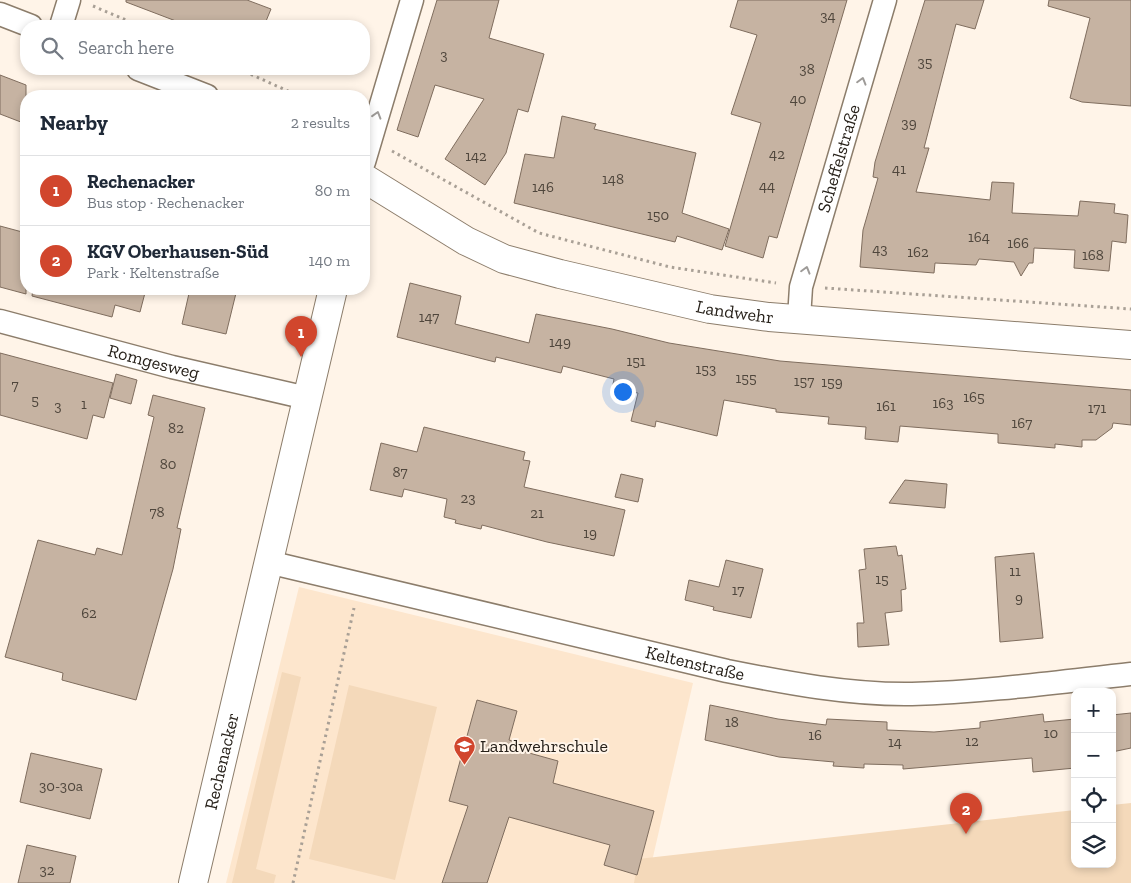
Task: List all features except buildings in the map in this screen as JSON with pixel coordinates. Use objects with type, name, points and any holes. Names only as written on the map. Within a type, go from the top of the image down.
[{"type":"street","points":[[370,139],[412,0]]},
{"type":"street","name":"Scheffelstraße","points":[[799,318],[801,287],[885,0]]},
{"type":"street","points":[[65,20],[78,2]]},
{"type":"street","points":[[0,14],[20,22]]},
{"type":"street","points":[[153,75],[192,90]]},
{"type":"street","name":"Landwehr","points":[[370,182],[466,241],[504,259],[710,309],[739,314],[1131,345]]},
{"type":"street","name":"Rechenacker","points":[[193,883],[332,295]]},
{"type":"street","name":"Romgesweg","points":[[0,321],[172,367],[307,398]]},
{"type":"street","name":"Keltenstraße","points":[[268,562],[770,680],[829,688],[911,694],[1009,688],[1131,674]]},
{"type":"path","points":[[78,2],[124,20]]},
{"type":"path","points":[[252,75],[285,90]]},
{"type":"path","points":[[370,139],[539,233],[670,267],[801,287],[1131,309]]},
{"type":"path","points":[[293,883],[360,583]]},
{"type":"shaded area","name":"Landwehrschule","points":[[299,587],[693,683],[647,883],[226,883]]},
{"type":"shaded area","points":[[282,672],[301,677],[256,869],[276,875],[274,883],[232,883]]},
{"type":"shaded area","points":[[349,685],[437,707],[395,880],[309,859]]},
{"type":"shaded area","points":[[1131,803],[1131,883],[634,883],[638,859],[1071,810],[1071,868],[1116,868],[1116,805]]},
{"type":"place","name":"Rechenacker","points":[[301,357]]},
{"type":"place","name":"Landwehrschule","points":[[464,765]]},
{"type":"place","name":"KGV Oberhausen-Süd","points":[[966,834]]}]
